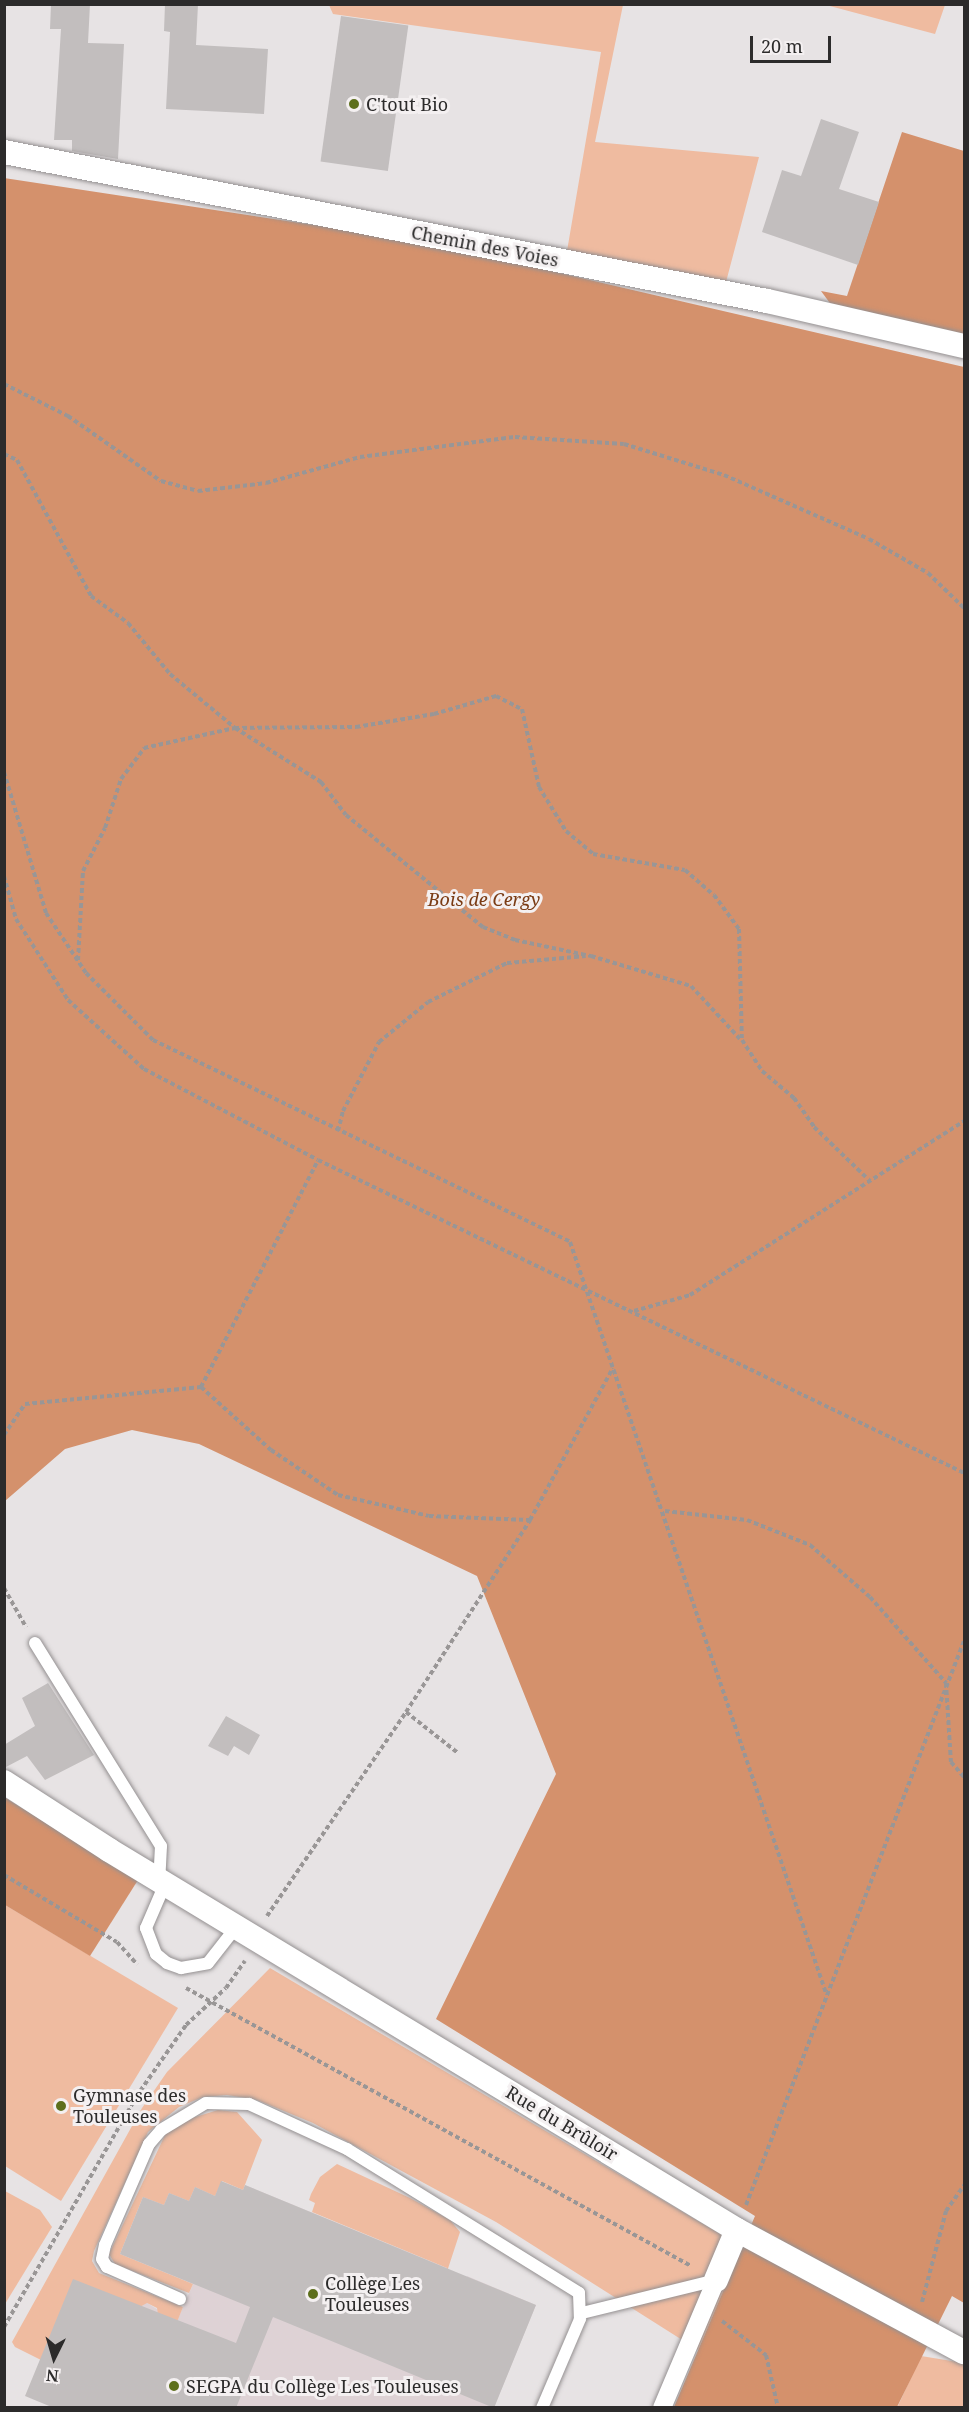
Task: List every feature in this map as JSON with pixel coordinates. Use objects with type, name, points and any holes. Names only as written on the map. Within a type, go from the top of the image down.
[{"type":"street","name":"Chemin des Voies","points":[[4,152],[756,299],[964,346]]},
{"type":"street","name":"Rue du Brûloir","points":[[4,1782],[162,1882],[247,1931],[737,2230],[964,2352]]},
{"type":"street","points":[[662,2408],[737,2230]]},
{"type":"lane","points":[[35,1643],[161,1846],[162,1882],[146,1928],[156,1954],[167,1963],[195,1968],[208,1963],[247,1931]]},
{"type":"lane","points":[[180,2299],[112,2271],[103,2263],[102,2253],[125,2193],[161,2130],[185,2112],[222,2100],[249,2104],[347,2150],[579,2293],[582,2313],[542,2408]]},
{"type":"lane","points":[[582,2313],[716,2280]]},
{"type":"path","points":[[4,384],[68,416],[161,481],[198,491],[266,483],[360,458],[515,437],[624,444],[724,475],[869,539],[928,573],[964,608]]},
{"type":"path","points":[[4,454],[17,460],[91,596],[128,623],[170,674],[235,728],[321,782],[346,815],[483,927],[515,940],[591,956],[691,986],[741,1040],[762,1071],[794,1098],[814,1127],[870,1181]]},
{"type":"path","points":[[78,961],[82,871],[105,828],[121,779],[144,748],[235,728],[356,728],[434,714],[496,696],[522,709],[539,787],[566,831],[592,854],[685,870],[714,895],[739,929],[741,1040]]},
{"type":"path","points":[[4,772],[46,913],[78,961],[153,1040],[570,1242],[665,1511],[826,1993]]},
{"type":"path","points":[[4,876],[16,919],[68,999],[144,1069],[318,1160],[585,1287],[964,1473]]},
{"type":"path","points":[[338,1131],[343,1111],[379,1042],[428,1002],[507,963],[591,956]]},
{"type":"path","points":[[634,1312],[690,1295],[964,1121]]},
{"type":"path","points":[[201,1387],[318,1160]]},
{"type":"path","points":[[4,2327],[136,2097],[186,2025],[238,1972],[247,1931],[269,1912],[406,1712],[530,1520],[614,1368]]},
{"type":"path","points":[[4,1435],[25,1404],[201,1387],[271,1450],[338,1495],[429,1516],[530,1520]]},
{"type":"path","points":[[665,1511],[747,1520],[810,1545],[870,1597],[946,1683],[951,1762],[964,1777]]},
{"type":"path","points":[[4,1588],[35,1643]]},
{"type":"path","points":[[737,2230],[826,1993],[964,1641]]},
{"type":"path","points":[[406,1712],[458,1753]]},
{"type":"path","points":[[4,1875],[117,1942],[141,1969]]},
{"type":"path","points":[[179,1987],[212,1999],[716,2280]]},
{"type":"path","points":[[913,2326],[932,2275],[946,2211],[964,2185]]},
{"type":"path","points":[[705,2307],[766,2355],[778,2408]]},
{"type":"shaded area","points":[[945,4],[935,34],[826,5]]},
{"type":"shaded area","points":[[329,5],[623,5],[595,142],[759,157],[726,282],[567,251],[601,52],[333,14]]},
{"type":"shaded area","name":"Gymnase des Touleuses","points":[[5,1905],[178,2008],[61,2201],[5,2166]]},
{"type":"shaded area","points":[[270,1968],[742,2247],[698,2350],[496,2222],[313,2123],[257,2100],[227,2095],[203,2097],[179,2107],[148,2132],[94,2251],[92,2261],[99,2273],[183,2307],[177,2322],[158,2314],[157,2308],[147,2303],[41,2360],[15,2347],[12,2342],[142,2108],[167,2072]]},
{"type":"shaded area","points":[[218,2110],[237,2112],[262,2140],[243,2190],[222,2181],[215,2196],[195,2187],[189,2201],[169,2193],[164,2205],[143,2197],[120,2254],[193,2284],[189,2293],[115,2264],[109,2254],[166,2133],[192,2118]]},
{"type":"shaded area","points":[[337,2164],[410,2198],[450,2220],[460,2232],[439,2296],[447,2268],[312,2212],[315,2203],[309,2200],[311,2194],[320,2177]]},
{"type":"shaded area","name":"Collège Les Touleuses","points":[[221,2181],[243,2190],[245,2185],[447,2268],[456,2302],[467,2276],[536,2305],[494,2407],[141,2407],[73,2279],[147,2303],[177,2321],[193,2284],[120,2254],[143,2197]]},
{"type":"shaded area","points":[[5,2191],[40,2210],[52,2227],[5,2304]]},
{"type":"shaded area","points":[[921,2356],[964,2363],[964,2407],[897,2408]]},
{"type":"green space","points":[[902,132],[964,151],[964,339],[832,306],[821,291],[847,296]]},
{"type":"green space","name":"Bois de Cergy","points":[[4,178],[426,242],[964,367],[964,2303],[952,2296],[897,2407],[674,2407],[755,2216],[436,2019],[556,1774],[477,1576],[199,1444],[132,1430],[65,1449],[5,1501]]},
{"type":"green space","points":[[4,1797],[138,1880],[90,1956],[5,1905]]},
{"type":"building","points":[[51,4],[90,4],[88,43],[124,44],[118,159],[72,151],[72,140],[54,140],[61,29],[50,29]]},
{"type":"building","points":[[165,4],[198,4],[196,45],[268,49],[264,114],[166,109],[170,32],[164,31]]},
{"type":"building","points":[[341,16],[408,25],[388,171],[321,162]]},
{"type":"building","points":[[821,119],[859,132],[839,189],[879,202],[858,265],[762,232],[782,170],[801,176]]},
{"type":"building","points":[[48,1683],[94,1755],[45,1780],[27,1756],[4,1768],[4,1745],[35,1726],[22,1698]]},
{"type":"building","points":[[226,1716],[260,1735],[249,1755],[234,1746],[228,1756],[208,1746]]},
{"type":"building","name":"Collège Les Touleuses","points":[[221,2181],[243,2190],[245,2185],[536,2305],[494,2408],[273,2317],[236,2408],[54,2408],[25,2396],[73,2279],[236,2343],[250,2307],[120,2254],[143,2197],[164,2205],[169,2193],[189,2201],[195,2187],[215,2196]]},
{"type":"place","name":"C'tout Bio","points":[[354,104]]},
{"type":"place","name":"Gymnase des Touleuses","points":[[61,2106]]},
{"type":"place","name":"Collège Les Touleuses","points":[[313,2294]]},
{"type":"place","name":"SEGPA du Collège Les Touleuses","points":[[174,2386]]}]
